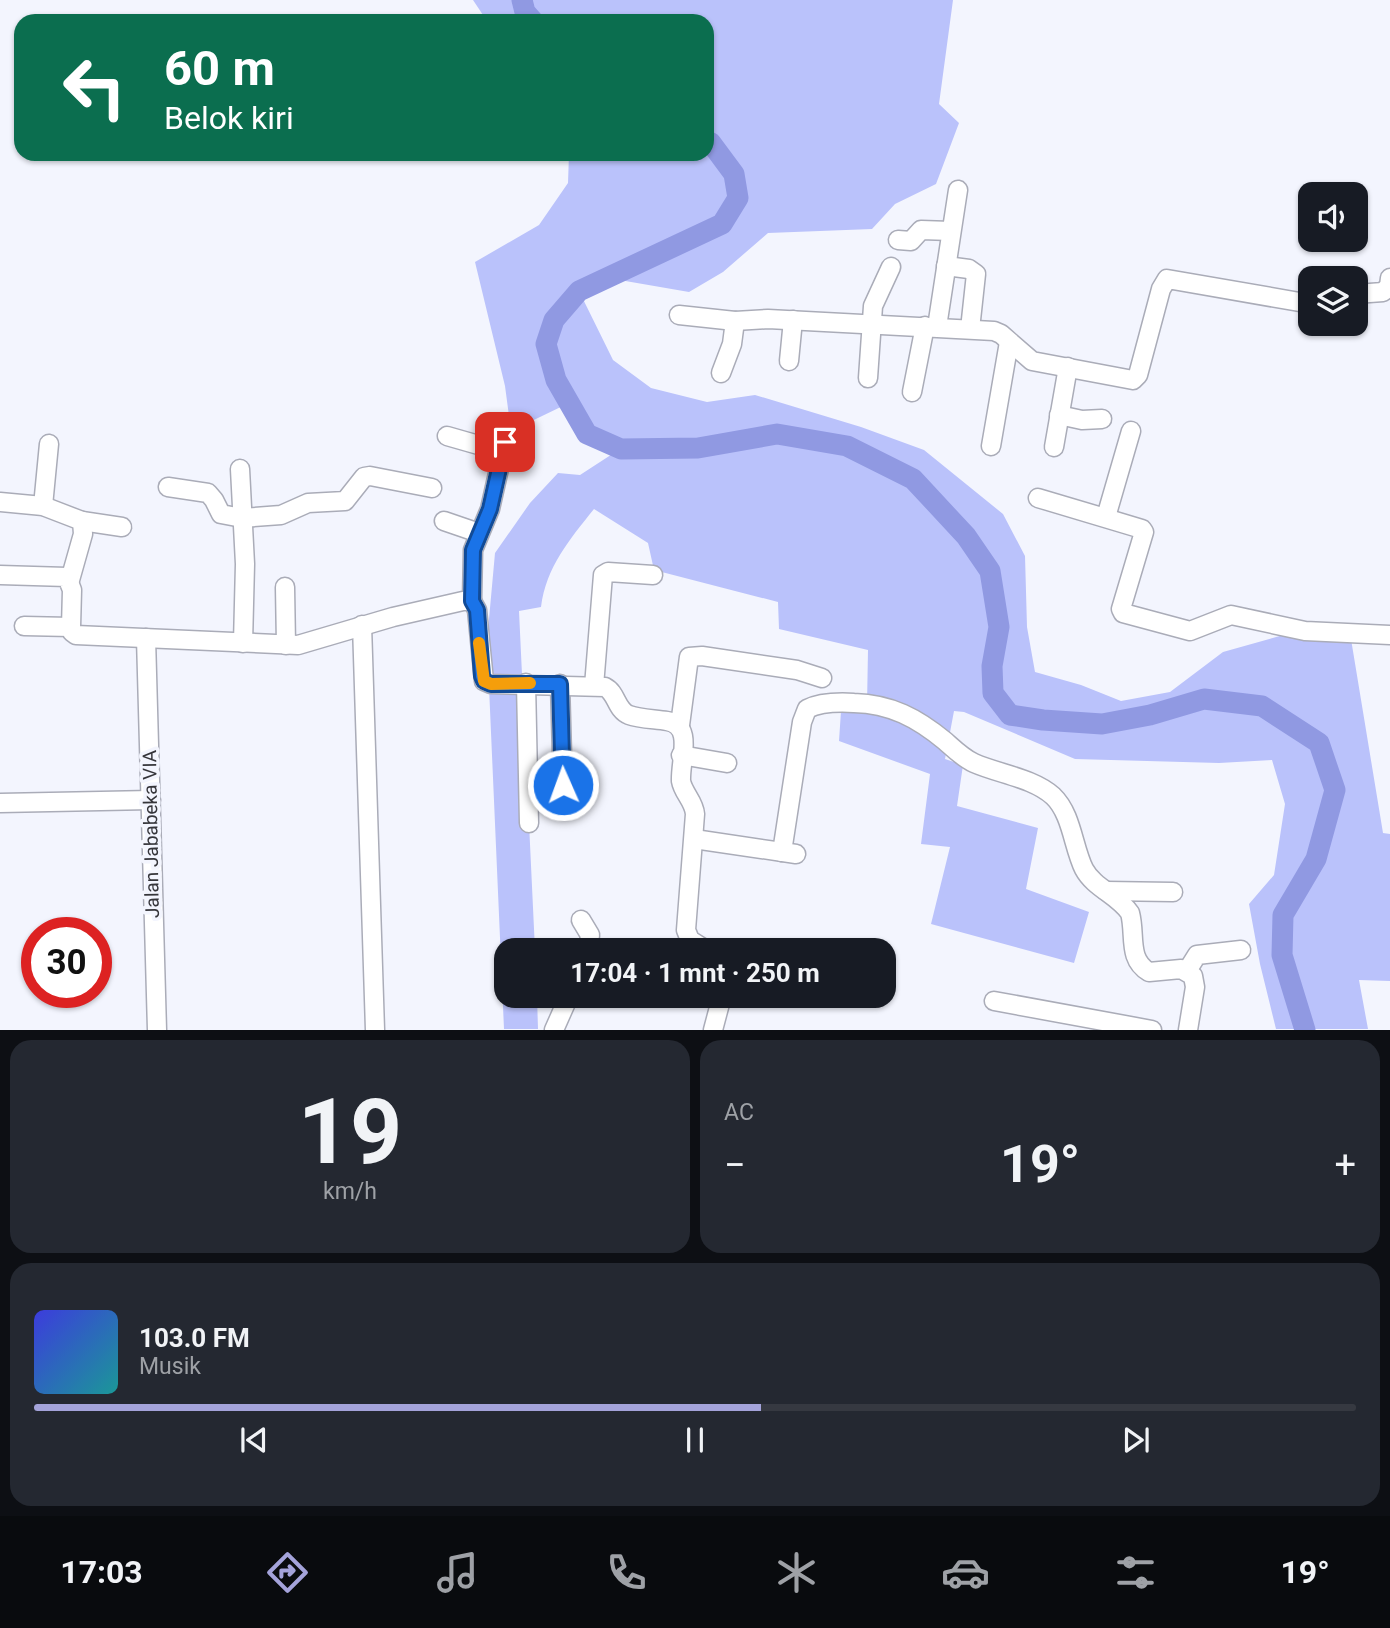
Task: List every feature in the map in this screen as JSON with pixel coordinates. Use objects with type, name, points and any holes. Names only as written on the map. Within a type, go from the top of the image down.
[{"type":"street","points":[[912,392],[946,266],[958,190]]},
{"type":"street","points":[[898,240],[911,241],[921,230],[951,231]]},
{"type":"street","points":[[946,266],[969,269],[976,274],[970,329]]},
{"type":"street","points":[[868,378],[873,306],[891,267]]},
{"type":"street","points":[[1368,293],[1383,292],[1389,286],[1390,278]]},
{"type":"street","points":[[679,315],[735,321],[793,320],[931,326],[997,332],[1032,361],[1133,380],[1136,379],[1148,343],[1160,289],[1167,279],[1298,302]]},
{"type":"street","points":[[789,360],[793,320]]},
{"type":"street","points":[[721,373],[732,344],[735,321]]},
{"type":"street","points":[[991,446],[1009,342]]},
{"type":"street","points":[[1054,447],[1068,367]]},
{"type":"street","points":[[1059,415],[1082,420],[1102,419]]},
{"type":"street","points":[[1106,517],[1131,431]]},
{"type":"street","points":[[447,436],[504,447],[490,509],[479,533],[472,559],[472,601],[477,610],[483,679],[491,684],[560,684],[609,689],[626,714],[672,721],[680,726],[684,734],[681,755],[682,787],[695,807],[686,930],[689,938]]},
{"type":"street","points":[[43,506],[49,444]]},
{"type":"street","points":[[240,469],[245,564],[243,643]]},
{"type":"street","points":[[168,487],[208,493],[221,514],[242,518],[288,514],[309,503],[345,501],[364,477],[370,476],[432,488]]},
{"type":"street","points":[[1038,498],[1139,526],[1143,531],[1121,609],[1123,613],[1190,631],[1231,615],[1305,631],[1390,635]]},
{"type":"street","points":[[0,502],[43,506],[82,521],[122,527]]},
{"type":"street","points":[[82,521],[83,534],[70,580],[71,627],[76,635],[298,645],[362,625],[472,601]]},
{"type":"street","points":[[444,521],[479,533]]},
{"type":"street","points":[[594,686],[603,575],[608,572],[653,575]]},
{"type":"street","points":[[0,575],[64,575],[70,580]]},
{"type":"street","points":[[285,587],[286,645]]},
{"type":"street","points":[[362,625],[375,1030]]},
{"type":"street","points":[[24,626],[71,627]]},
{"type":"street","name":"Jalan Jababeka VIA","points":[[146,638],[157,1030]]},
{"type":"street","points":[[680,726],[689,657],[702,656],[797,670],[822,678]]},
{"type":"street","points":[[524,683],[530,823]]},
{"type":"street","points":[[560,684],[562,755],[568,772],[563,785]]},
{"type":"street","points":[[694,839],[789,853],[802,722],[807,709],[826,703],[872,704],[896,710],[917,720],[973,763],[1050,793],[1058,801],[1090,878],[1130,913],[1134,954],[1138,964],[1149,972],[1181,969],[1193,976],[1195,987],[1188,1030]]},
{"type":"street","points":[[681,755],[727,763]]},
{"type":"street","points":[[0,803],[150,800]]},
{"type":"street","points":[[1107,891],[1173,892]]},
{"type":"street","points":[[581,920],[590,938]]},
{"type":"street","points":[[1187,971],[1197,955],[1241,950]]},
{"type":"street","points":[[993,1001],[1060,1022],[1152,1030]]},
{"type":"street","points":[[554,1030],[564,1008]]},
{"type":"street","points":[[713,1030],[719,1008]]},
{"type":"shaded area","points":[[473,0],[953,0],[939,104],[959,123],[936,184],[895,204],[872,229],[768,233],[723,272],[689,292],[608,278],[579,291],[613,360],[651,388],[707,402],[755,395],[861,427],[924,450],[1003,514],[1025,556],[1027,627],[1035,672],[1081,685],[1121,701],[1170,692],[1223,652],[1301,630],[1350,633],[1383,833],[1390,834],[1390,981],[1359,980],[1368,1029],[1276,1029],[1249,904],[1274,875],[1285,804],[1272,760],[1219,763],[1075,759],[964,712],[954,711],[945,759],[963,765],[957,806],[1038,828],[1026,889],[1089,912],[1074,963],[931,924],[950,847],[921,844],[930,774],[839,741],[841,711],[867,705],[868,650],[779,629],[778,602],[654,570],[648,543],[594,509],[554,566],[541,607],[519,611],[534,938],[500,938],[487,641],[495,553],[530,503],[558,473],[580,475],[620,449],[587,434],[569,403],[511,431],[505,386],[475,262],[539,225],[568,183],[569,161],[714,161],[714,14],[482,14]]},
{"type":"shaded area","points":[[503,1008],[537,1008],[538,1029],[504,1029]]},
{"type":"waterway","points":[[522,0],[527,14]]},
{"type":"waterway","points":[[714,147],[734,174],[738,198],[722,224],[579,291],[554,320],[546,344],[556,380],[587,434],[621,449],[698,448],[777,434],[847,446],[913,479],[966,536],[990,571],[999,627],[992,666],[993,693],[1010,715],[1102,724],[1150,715],[1204,699],[1262,706],[1319,743],[1335,790],[1316,859],[1283,915],[1282,955],[1305,1030]]},
{"type":"slow traffic","points":[[479,643],[484,681],[491,684],[530,683]]},
{"type":"route","points":[[505,442],[490,509],[474,544],[472,559],[472,601],[477,610],[482,676],[484,681],[491,684],[560,684],[562,755],[568,767],[563,785]]}]
